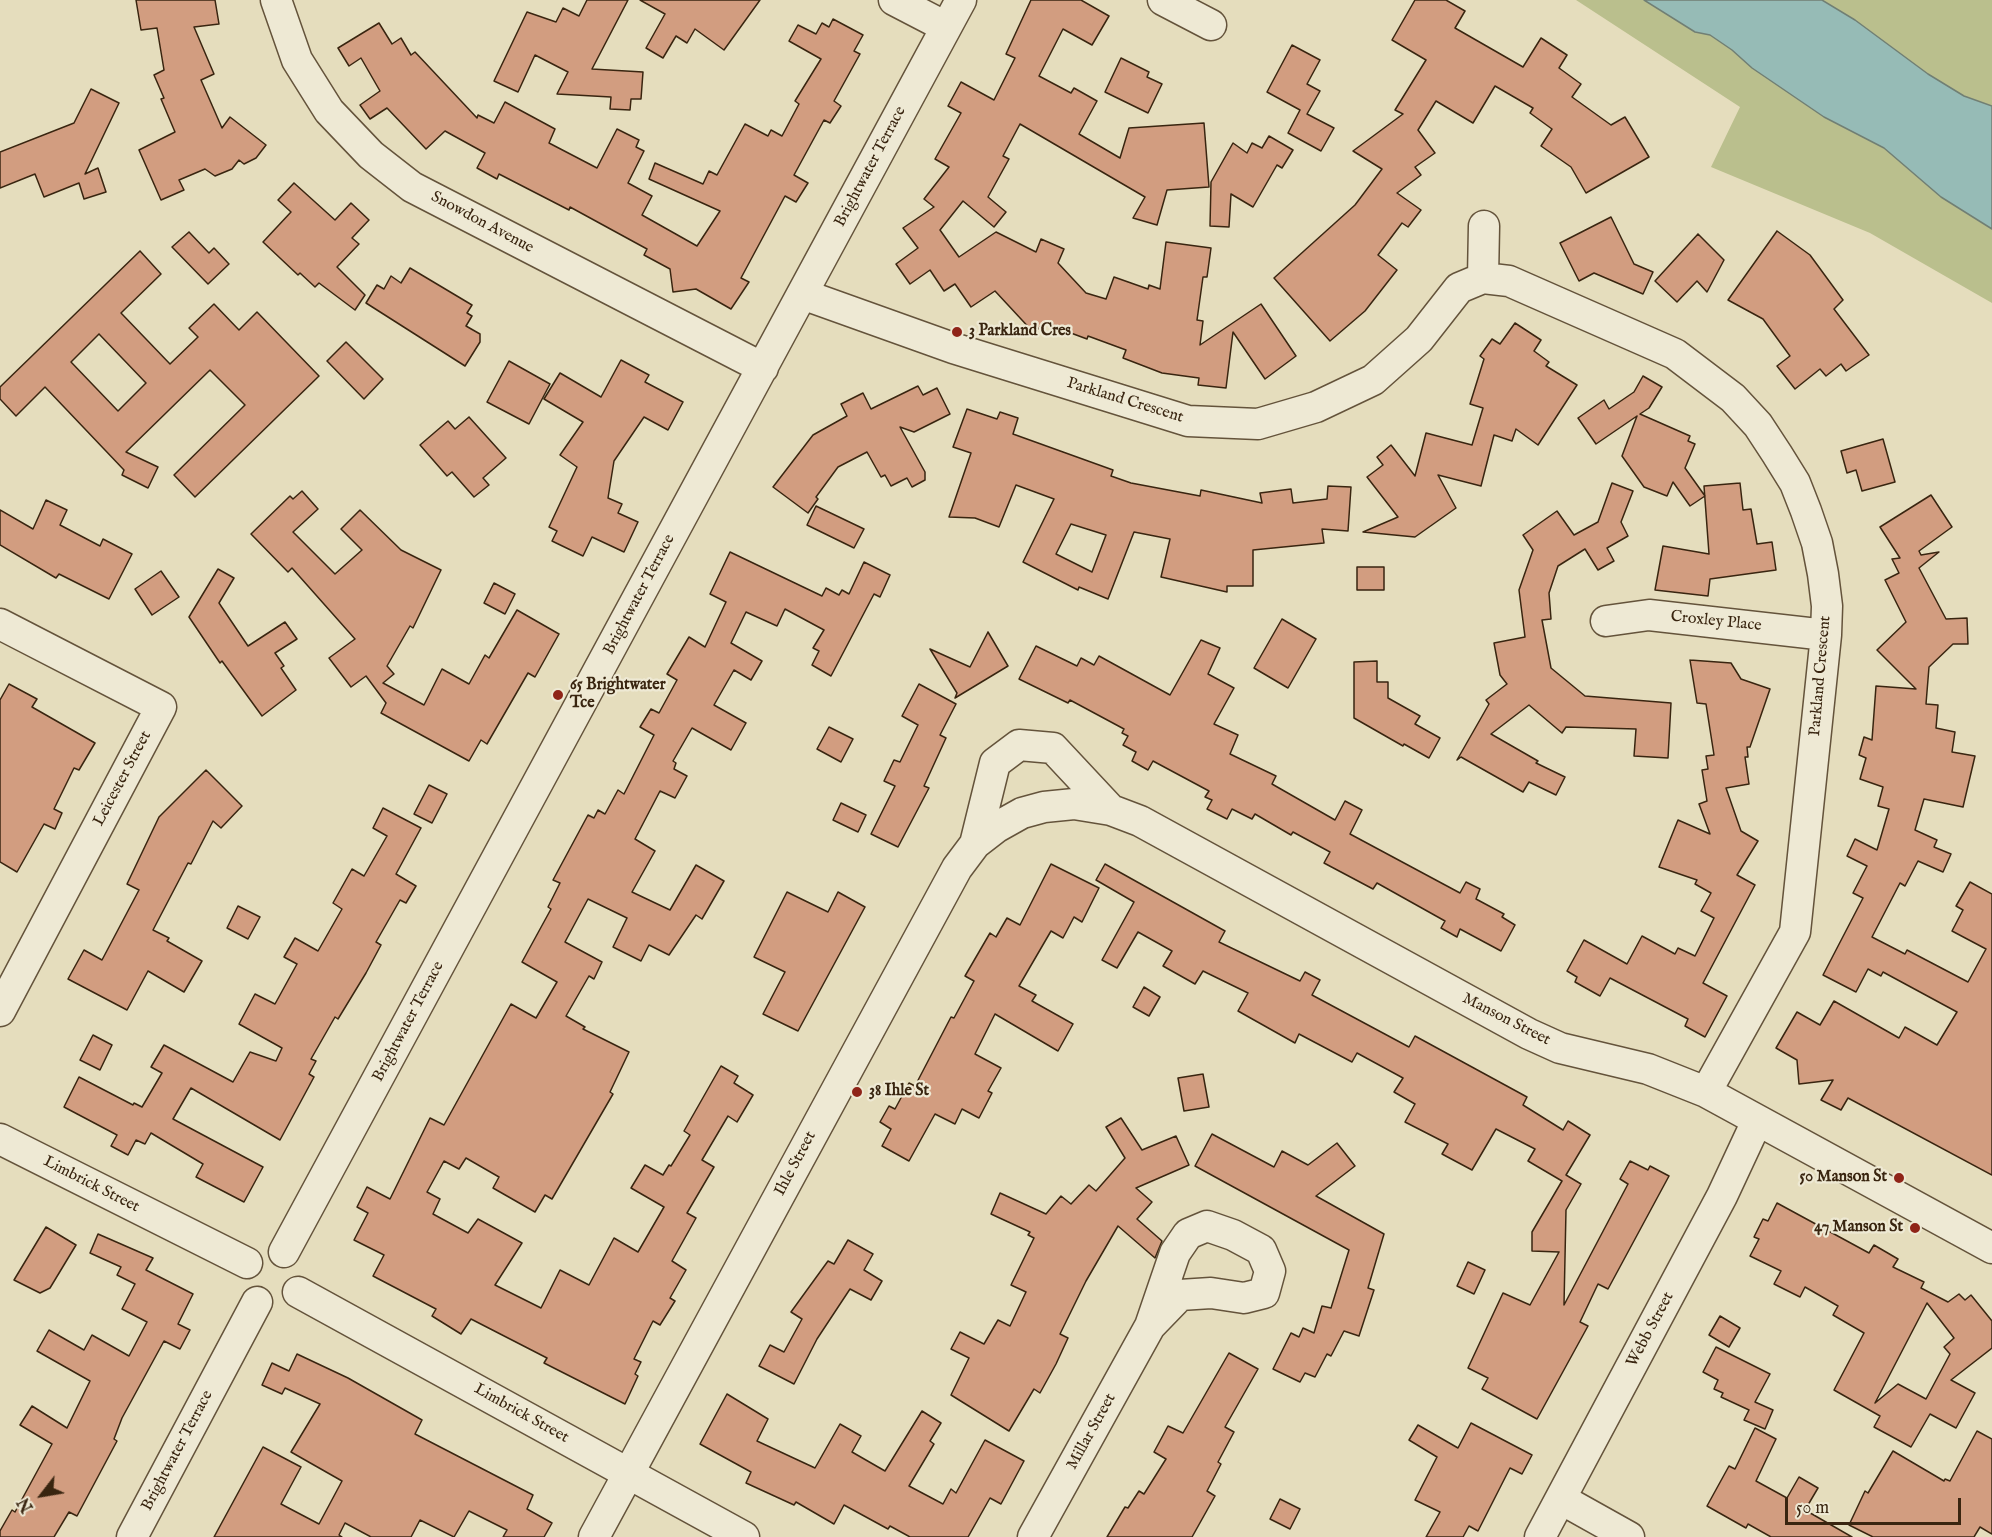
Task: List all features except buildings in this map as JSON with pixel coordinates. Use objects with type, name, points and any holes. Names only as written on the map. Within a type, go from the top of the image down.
[{"type":"street","name":"Snowdon Avenue","points":[[276,0],[297,60],[329,111],[371,155],[412,187],[763,368]]},
{"type":"street","points":[[894,0],[946,27]]},
{"type":"street","name":"Brightwater Terrace","points":[[284,1252],[961,0]]},
{"type":"street","points":[[1163,0],[1210,25]]},
{"type":"street","points":[[1483,278],[1484,226]]},
{"type":"street","name":"Parkland Crescent","points":[[802,294],[953,348],[1188,421],[1258,424],[1316,407],[1373,380],[1419,339],[1459,288],[1483,278],[1509,281],[1655,345],[1709,377],[1733,398],[1758,425],[1795,483],[1817,543],[1827,606],[1826,635],[1795,932],[1706,1092]]},
{"type":"street","name":"Croxley Place","points":[[1606,621],[1649,615],[1826,635]]},
{"type":"street","name":"Leicester Street","points":[[0,624],[161,707],[0,1011]]},
{"type":"street","points":[[975,844],[995,763],[1019,745],[1053,748],[1110,810]]},
{"type":"street","name":"Manson Street","points":[[1022,813],[1074,804],[1110,810],[1140,821],[1528,1034],[1560,1048],[1648,1069],[1706,1092],[1992,1248]]},
{"type":"street","name":"Ihle Street","points":[[594,1537],[943,892],[975,844],[1022,813]]},
{"type":"street","name":"Webb Street","points":[[1540,1537],[1722,1196],[1757,1121]]},
{"type":"street","name":"Limbrick Street","points":[[0,1139],[247,1263]]},
{"type":"street","points":[[273,1248],[284,1252],[293,1259],[300,1270],[302,1282],[298,1292],[292,1299],[278,1306],[257,1302],[245,1286],[247,1263],[267,1249],[273,1248]]},
{"type":"street","name":"Limbrick Street","points":[[298,1292],[744,1537]]},
{"type":"street","name":"Brightwater Terrace","points":[[132,1537],[257,1302]]},
{"type":"street","name":"Millar Street","points":[[1033,1537],[1150,1326]]},
{"type":"street","points":[[1560,1499],[1629,1537]]},
{"type":"green space","points":[[1576,0],[1992,0],[1992,303],[1870,233],[1711,167],[1740,107]]},
{"type":"water","points":[[1644,0],[1822,0],[1855,20],[1928,74],[1964,96],[1992,106],[1992,229],[1941,197],[1884,148],[1824,117],[1752,68],[1710,35],[1695,32]]},
{"type":"place","name":"3 Parkland Cres","points":[[957,332]]},
{"type":"place","name":"65 Brightwater Tce","points":[[558,695]]},
{"type":"place","name":"38 Ihle St","points":[[857,1092]]},
{"type":"place","name":"50 Manson St","points":[[1899,1178]]},
{"type":"place","name":"47 Manson St","points":[[1915,1228]]}]
